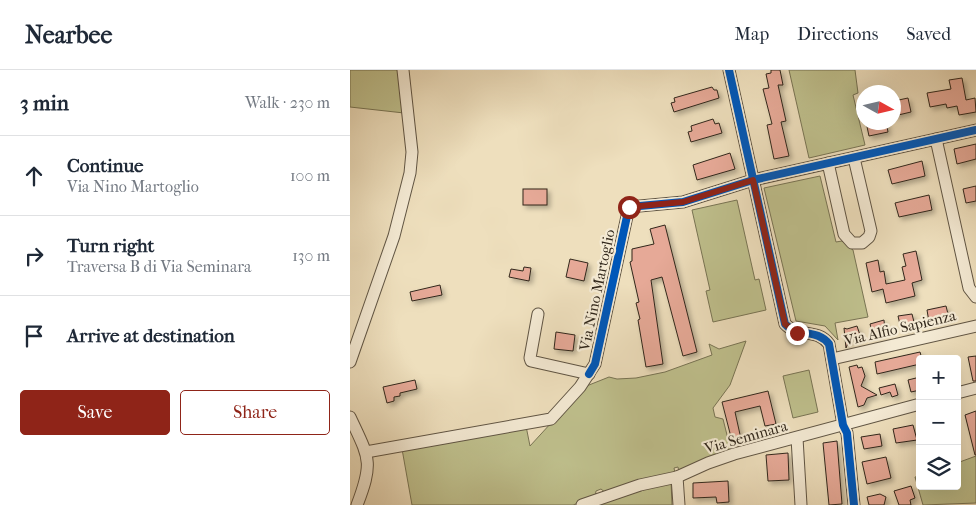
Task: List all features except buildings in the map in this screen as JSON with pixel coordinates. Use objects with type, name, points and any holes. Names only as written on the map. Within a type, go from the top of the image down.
[{"type":"street","points":[[350,362],[394,236],[410,172],[412,152],[403,70]]},
{"type":"street","points":[[729,70],[785,324],[797,333],[820,335],[825,339],[832,360],[843,425],[848,433],[854,505]]},
{"type":"street","name":"Via Nino Martoglio","points":[[589,374],[595,364],[629,207],[683,202],[753,180],[976,130]]},
{"type":"street","points":[[936,139],[969,288],[976,297]]},
{"type":"street","points":[[828,163],[844,234],[852,243],[862,243],[867,241],[871,231],[854,158]]},
{"type":"street","points":[[366,452],[551,420],[589,374],[531,361],[538,314]]},
{"type":"street","name":"Via Alfio Sapienza","points":[[832,360],[976,326]]},
{"type":"street","points":[[961,392],[976,388]]},
{"type":"street","name":"Via Seminara","points":[[582,505],[640,485],[678,477],[708,463],[916,405]]},
{"type":"street","points":[[350,417],[368,460],[368,471],[357,505]]},
{"type":"street","points":[[797,438],[801,505]]},
{"type":"street","points":[[678,477],[679,505]]},
{"type":"green space","points":[[350,70],[399,70],[404,113],[350,107]]},
{"type":"green space","points":[[789,70],[855,70],[857,85],[856,94],[853,95],[856,108],[856,130],[861,130],[865,145],[809,158]]},
{"type":"green space","points":[[820,176],[836,242],[842,241],[853,250],[868,317],[835,323],[838,340],[825,326],[796,321],[764,188]]},
{"type":"green space","points":[[737,200],[755,280],[759,279],[766,310],[713,322],[706,291],[710,290],[692,210]]},
{"type":"green space","points":[[746,341],[730,385],[713,408],[715,417],[723,419],[731,451],[679,472],[678,467],[674,468],[675,473],[606,493],[601,489],[596,491],[595,497],[573,505],[412,505],[402,449],[526,426],[530,446],[584,387],[609,377],[617,379],[636,378],[665,372],[712,355],[709,344],[719,349]]},
{"type":"green space","points":[[809,370],[818,412],[793,418],[783,376]]},
{"type":"green space","points":[[976,456],[976,503],[923,505],[919,490],[961,490],[961,462]]},
{"type":"green space","points":[[671,481],[672,505],[595,505]]},
{"type":"cycle path","points":[[729,70],[785,324],[796,331],[819,336],[829,344],[843,425],[847,433],[854,505]]},
{"type":"cycle path","points":[[589,374],[595,364],[629,207],[683,202],[753,180],[976,130]]},
{"type":"route","points":[[629,207],[683,202],[753,180],[785,324],[791,331],[797,333]]}]
